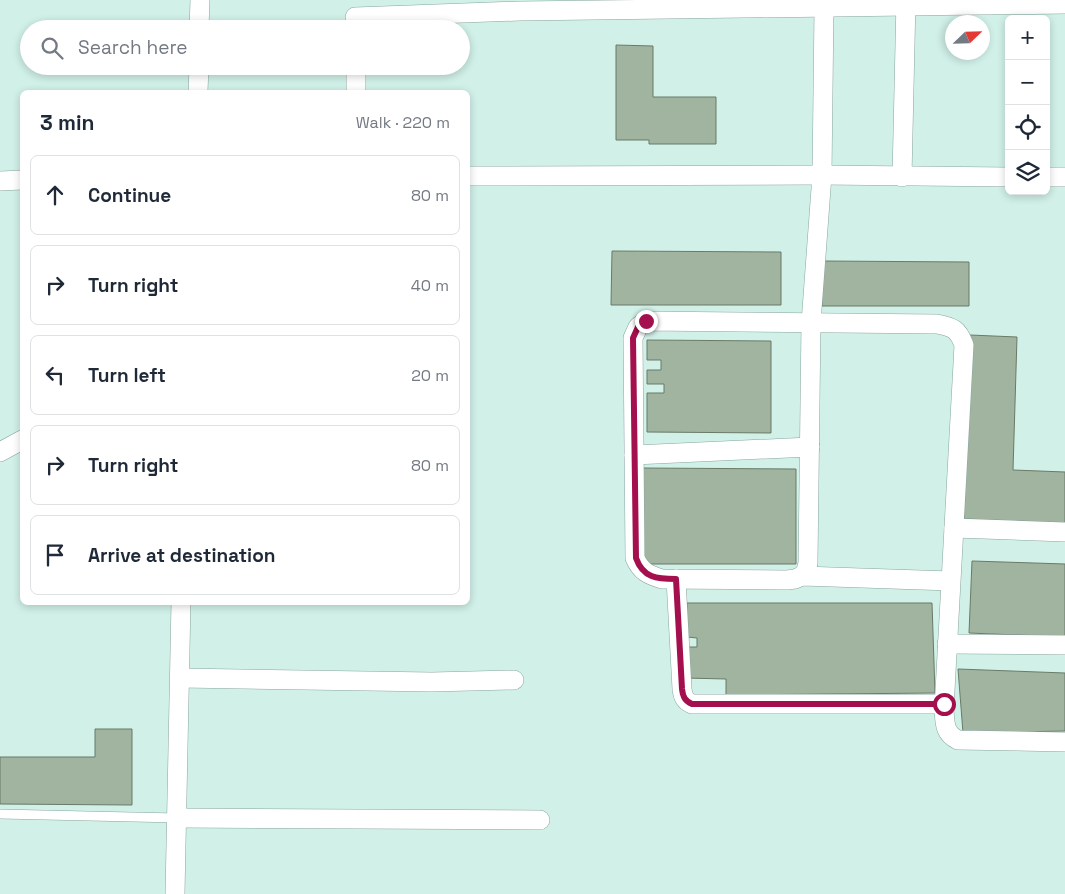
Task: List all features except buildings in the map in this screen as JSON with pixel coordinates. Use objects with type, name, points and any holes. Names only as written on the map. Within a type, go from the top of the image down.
[{"type":"street","points":[[199,20],[200,0]]},
{"type":"street","points":[[355,15],[520,11],[824,8],[906,3],[1065,4]]},
{"type":"street","points":[[902,177],[906,3]]},
{"type":"street","points":[[802,576],[806,571],[808,563],[812,323],[822,175],[824,8]]},
{"type":"street","points":[[198,90],[199,75]]},
{"type":"street","points":[[356,75],[356,90]]},
{"type":"street","points":[[470,176],[822,175],[1005,177]]},
{"type":"street","points":[[1050,177],[1065,177]]},
{"type":"street","points":[[0,181],[20,180]]},
{"type":"street","points":[[951,581],[802,576],[787,580],[662,579],[649,575],[639,568],[636,558],[633,338],[638,327],[646,321],[937,324],[949,326],[960,334],[964,345],[948,644],[944,704],[946,726],[950,736],[958,740],[1065,742]]},
{"type":"street","points":[[0,452],[20,441]]},
{"type":"street","points":[[634,455],[810,447]]},
{"type":"street","points":[[954,528],[1065,532]]},
{"type":"street","points":[[676,579],[682,689],[683,697],[687,702],[692,704],[944,704]]},
{"type":"street","points":[[175,894],[181,678],[181,605]]},
{"type":"street","points":[[948,644],[1065,645]]},
{"type":"street","points":[[181,678],[432,682],[514,680]]},
{"type":"street","points":[[177,818],[540,820]]},
{"type":"lane","points":[[0,814],[177,818]]},
{"type":"route","points":[[646,321],[638,327],[633,338],[636,558],[639,568],[649,575],[662,579],[676,579],[683,697],[692,704],[944,704]]}]
